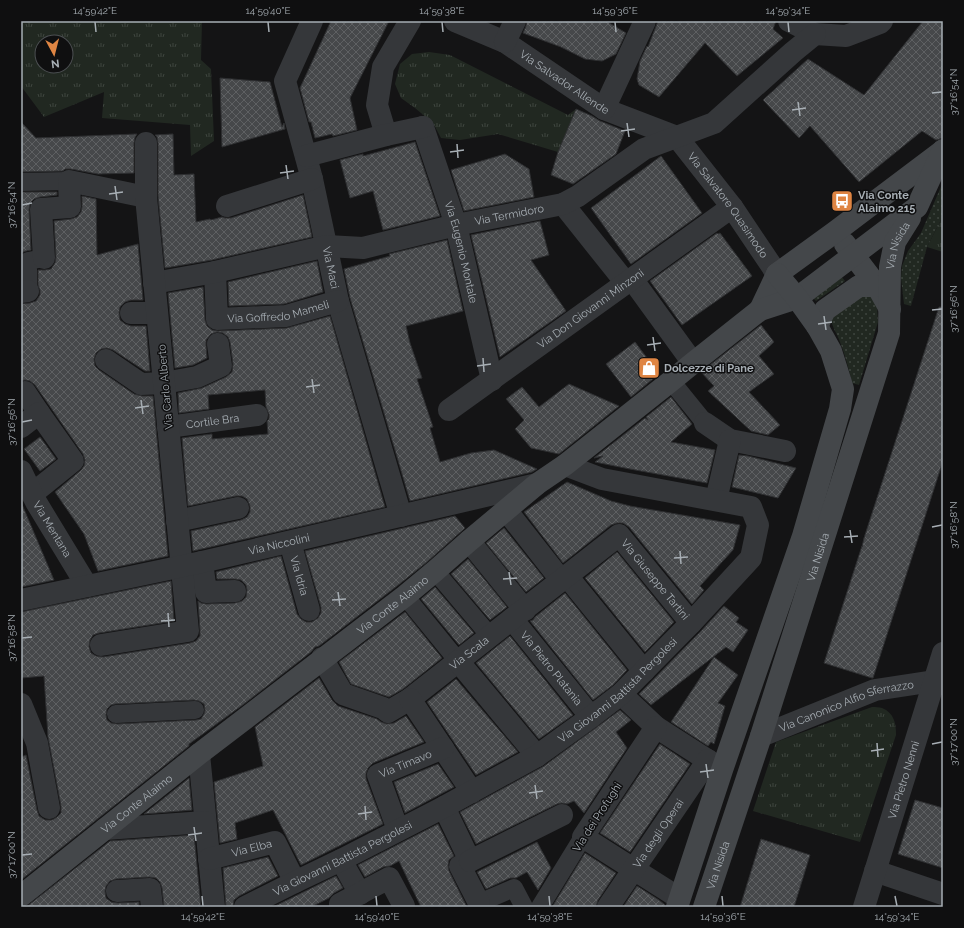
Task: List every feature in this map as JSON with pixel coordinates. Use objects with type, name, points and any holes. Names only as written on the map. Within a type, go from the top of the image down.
[{"type":"main road","name":"Via Nisida","points":[[704,907],[761,736],[889,333],[890,267],[895,242],[917,207],[943,150]]},
{"type":"main road","points":[[760,310],[777,274],[943,150]]},
{"type":"main road","points":[[760,310],[797,298],[917,207]]},
{"type":"main road","points":[[835,232],[877,286],[890,309]]},
{"type":"main road","name":"Via Nisida","points":[[678,902],[715,765],[803,536],[840,409],[843,389],[831,351],[817,326],[797,298],[777,274]]},
{"type":"main road","points":[[817,326],[825,310],[858,286],[877,286]]},
{"type":"main road","name":"Via Conte Alaimo","points":[[21,896],[199,754],[322,658],[405,596],[537,484],[566,465],[760,310]]},
{"type":"street","name":"Via Maci","points":[[312,21],[285,81],[312,179],[338,301],[401,516]]},
{"type":"street","points":[[386,135],[377,105],[383,67],[410,21]]},
{"type":"street","name":"Via Salvador Allende","points":[[455,21],[505,42],[604,109],[677,137]]},
{"type":"street","points":[[505,42],[515,21]]},
{"type":"street","points":[[604,109],[645,21]]},
{"type":"street","points":[[789,21],[815,34],[846,36],[882,21]]},
{"type":"street","name":"Via Termidoro","points":[[154,283],[214,272],[327,246],[363,248],[456,225],[563,204],[578,196],[644,149],[714,123],[815,34]]},
{"type":"street","points":[[377,105],[423,127]]},
{"type":"street","points":[[306,156],[423,127]]},
{"type":"street","name":"Via Eugenio Montale","points":[[423,127],[456,225],[492,380]]},
{"type":"street","name":"Via Salvatore Quasimodo","points":[[677,137],[732,207],[777,274]]},
{"type":"street","name":"Via Carlo Alberto","points":[[101,645],[188,631],[192,564],[177,521],[146,197],[146,143]]},
{"type":"street","points":[[227,206],[312,179]]},
{"type":"street","points":[[21,182],[69,181],[146,197]]},
{"type":"street","points":[[25,291],[28,261],[44,258],[42,209],[70,207],[69,181]]},
{"type":"street","points":[[563,204],[629,281],[693,363]]},
{"type":"street","name":"Via Don Giovanni Minzoni","points":[[449,410],[732,207]]},
{"type":"street","name":"Via Goffredo Mameli","points":[[214,272],[217,319],[286,316],[338,301]]},
{"type":"street","points":[[131,313],[158,313]]},
{"type":"street","points":[[106,360],[141,384],[164,383],[197,377],[221,366],[218,344]]},
{"type":"street","points":[[672,381],[705,423],[730,440],[784,451]]},
{"type":"street","points":[[25,392],[73,461],[30,500]]},
{"type":"street","points":[[21,427],[39,414]]},
{"type":"street","name":"Cortile Bra","points":[[168,427],[257,415]]},
{"type":"street","points":[[716,500],[730,440]]},
{"type":"street","name":"Via Giovanni Battista Pergolesi","points":[[252,905],[444,807],[537,756],[621,694],[691,623],[751,558],[758,525],[751,507],[602,480],[566,465]]},
{"type":"street","name":"Via Mentana","points":[[21,471],[30,500],[87,586]]},
{"type":"street","name":"Via Niccolini","points":[[21,600],[290,542],[537,484]]},
{"type":"street","points":[[177,521],[238,508]]},
{"type":"street","points":[[506,510],[644,671]]},
{"type":"street","name":"Via Giuseppe Tartini","points":[[619,535],[691,623]]},
{"type":"street","name":"Via Scala","points":[[322,658],[342,694],[383,708],[388,712],[410,699],[619,535]]},
{"type":"street","name":"Via Pietro Platania","points":[[469,541],[518,614],[591,717]]},
{"type":"street","name":"Via Idria","points":[[290,542],[309,610]]},
{"type":"street","points":[[192,564],[206,592],[235,591]]},
{"type":"street","points":[[435,571],[490,636]]},
{"type":"street","points":[[405,596],[537,756]]},
{"type":"street","name":"Via Pietro Nenni","points":[[864,907],[939,683],[943,653]]},
{"type":"street","name":"Via Canonico Alfio Sferrazzo","points":[[761,736],[875,690],[939,683]]},
{"type":"street","points":[[621,694],[656,727],[715,765]]},
{"type":"street","points":[[410,699],[472,792]]},
{"type":"street","points":[[21,704],[37,743],[49,808]]},
{"type":"street","points":[[116,714],[195,710]]},
{"type":"street","name":"Via dei Profughi","points":[[540,907],[583,837],[656,727]]},
{"type":"street","name":"Via Timavo","points":[[398,830],[375,767],[443,748]]},
{"type":"street","points":[[199,754],[214,907]]},
{"type":"street","name":"Via degli Operai","points":[[608,907],[634,869],[715,765]]},
{"type":"street","points":[[444,807],[470,861]]},
{"type":"street","points":[[524,907],[514,888],[480,903],[460,866],[562,815]]},
{"type":"street","points":[[105,829],[205,822]]},
{"type":"street","points":[[583,837],[634,869],[678,902]]},
{"type":"street","name":"Via Elba","points":[[209,859],[275,842],[295,882]]},
{"type":"street","points":[[341,860],[360,894]]},
{"type":"street","points":[[875,871],[943,894]]},
{"type":"street","points":[[342,907],[340,904],[389,878],[404,906],[402,907]]},
{"type":"street","points":[[117,891],[150,889],[152,907]]},
{"type":"green space","points":[[21,21],[202,21],[201,60],[211,69],[214,141],[191,156],[190,125],[102,118],[104,92],[44,117],[21,86]]},
{"type":"green space","points":[[429,52],[450,55],[568,115],[576,109],[558,152],[498,134],[460,140],[441,138],[433,123],[401,98],[395,84],[400,64],[412,54]]},
{"type":"green space","points":[[943,182],[943,216],[927,247],[911,306],[904,304],[901,278],[902,266],[908,251],[921,233]]},
{"type":"green space","points":[[943,216],[943,252],[927,247]]},
{"type":"green space","points":[[841,276],[845,281],[816,301],[812,297]]},
{"type":"green space","points":[[863,295],[872,295],[877,306],[878,322],[859,385],[852,383],[845,357],[839,339],[832,325],[831,318]]},
{"type":"green space","points":[[872,707],[882,708],[892,716],[896,726],[896,735],[860,842],[753,811],[776,742]]},
{"type":"building","points":[[331,21],[389,21],[350,98],[357,130],[333,136],[332,134],[315,138],[300,88]]},
{"type":"building","points":[[527,21],[606,21],[626,33],[616,54],[602,61],[585,59],[561,47],[523,33]]},
{"type":"building","points":[[658,21],[776,21],[773,29],[783,38],[737,76],[705,43],[659,97],[639,85],[637,79],[640,61],[647,46],[648,47]]},
{"type":"building","points":[[923,21],[943,21],[943,138],[936,140],[922,131],[859,182],[810,126],[799,138],[763,100],[808,59],[864,95]]},
{"type":"building","points":[[220,78],[270,82],[282,127],[284,123],[285,129],[222,147]]},
{"type":"building","points":[[576,109],[625,131],[616,154],[573,184],[551,175],[558,152]]},
{"type":"building","points":[[21,122],[36,138],[137,134],[134,143],[134,173],[98,174],[71,169],[65,169],[63,171],[21,172]]},
{"type":"building","points":[[173,134],[174,175],[194,174],[196,222],[222,217],[231,218],[303,195],[312,237],[212,260],[165,268],[158,196],[158,143],[155,135]]},
{"type":"building","points":[[415,142],[440,216],[383,230],[373,191],[350,198],[340,160],[363,154],[363,156]]},
{"type":"building","points":[[505,154],[529,169],[534,197],[464,211],[451,170]]},
{"type":"building","points":[[661,156],[702,213],[631,264],[591,208]]},
{"type":"building","points":[[21,192],[57,192],[57,195],[40,197],[34,199],[30,203],[31,250],[21,253]]},
{"type":"building","points":[[82,196],[96,199],[97,255],[138,244],[143,300],[131,300],[125,302],[120,307],[119,313],[120,320],[125,324],[131,326],[146,326],[150,371],[145,371],[113,350],[107,348],[101,349],[96,353],[94,359],[95,366],[99,370],[134,394],[153,396],[168,556],[98,571],[84,534],[55,492],[84,466],[85,460],[83,454],[35,385],[30,381],[21,381],[21,304],[36,301],[40,295],[38,270],[51,269],[55,263],[54,221],[77,217],[81,212]]},
{"type":"building","points":[[540,221],[549,255],[531,260],[566,311],[500,357],[471,235]]},
{"type":"building","points":[[717,233],[720,233],[752,276],[682,325],[650,281]]},
{"type":"building","points":[[447,240],[463,311],[406,326],[422,378],[417,379],[433,427],[430,428],[440,462],[471,453],[494,450],[537,469],[532,472],[410,501],[350,298],[344,269],[390,256],[389,254]]},
{"type":"building","points":[[317,261],[323,292],[284,304],[229,306],[228,282]]},
{"type":"building","points":[[203,287],[205,320],[207,326],[212,330],[287,328],[330,316],[385,507],[193,551],[191,531],[241,520],[247,517],[250,512],[250,506],[247,499],[242,496],[236,496],[188,506],[182,438],[212,434],[212,439],[268,434],[267,421],[269,419],[269,414],[266,407],[265,390],[208,395],[209,409],[179,413],[178,393],[202,388],[226,377],[232,372],[233,364],[230,342],[228,337],[223,333],[217,332],[211,334],[206,340],[207,358],[193,365],[175,368],[168,293]]},
{"type":"building","points":[[939,307],[943,307],[943,461],[872,678],[824,663]]},
{"type":"building","points":[[761,325],[774,342],[759,356],[774,374],[749,392],[780,425],[768,435],[751,431],[708,391],[714,386],[701,372]]},
{"type":"building","points":[[635,342],[659,374],[631,397],[606,364]]},
{"type":"building","points":[[569,384],[619,406],[559,454],[531,448],[515,429],[524,420],[506,399],[522,387],[539,407]]},
{"type":"building","points":[[671,397],[692,424],[671,442],[715,450],[707,483],[595,462],[603,456],[594,458],[645,418],[648,420],[646,417]]},
{"type":"building","points":[[40,437],[56,459],[40,471],[24,449]]},
{"type":"building","points":[[739,455],[796,468],[778,498],[732,487]]},
{"type":"building","points":[[567,482],[611,501],[630,506],[740,525],[733,550],[700,586],[704,590],[692,604],[629,527],[623,523],[611,525],[563,563],[524,512]]},
{"type":"building","points":[[21,502],[54,580],[21,587]]},
{"type":"building","points":[[455,516],[465,528],[427,562],[397,586],[319,646],[315,647],[311,652],[244,704],[189,744],[189,746],[21,880],[21,757],[26,755],[39,816],[45,820],[52,820],[61,813],[61,806],[48,737],[44,676],[21,678],[21,612],[171,581],[174,621],[99,633],[93,635],[90,640],[89,647],[91,653],[96,656],[103,657],[190,643],[196,641],[200,636],[198,601],[206,604],[235,603],[242,601],[246,597],[246,585],[241,580],[217,579],[216,572],[281,556],[297,614],[306,622],[312,622],[318,618],[321,613],[321,607],[305,551]],"holes":[[[199,701],[204,704],[205,710],[201,719],[196,720],[117,724],[111,723],[107,720],[106,715],[107,709],[111,705],[115,704]]]},
{"type":"building","points":[[504,528],[544,578],[526,592],[486,543]]},
{"type":"building","points":[[617,552],[674,622],[645,652],[585,578]]},
{"type":"building","points":[[468,559],[507,607],[490,620],[451,574]]},
{"type":"building","points":[[435,587],[474,633],[459,645],[421,599]]},
{"type":"building","points":[[565,593],[627,670],[613,685],[593,700],[530,621]]},
{"type":"building","points":[[724,606],[739,618],[736,622],[748,630],[733,652],[726,647],[651,705],[639,694]]},
{"type":"building","points":[[405,612],[442,658],[403,689],[389,697],[351,684],[339,662]]},
{"type":"building","points":[[510,636],[573,715],[539,739],[476,663]]},
{"type":"building","points":[[714,657],[738,675],[718,703],[725,706],[714,744],[711,742],[708,746],[671,722]]},
{"type":"building","points":[[319,678],[332,700],[338,706],[377,719],[387,724],[394,723],[406,716],[424,742],[373,763],[368,768],[366,779],[383,824],[301,865],[273,810],[235,823],[237,839],[220,843],[214,782],[263,766],[255,727]]},
{"type":"building","points":[[456,679],[518,752],[476,775],[427,702]]},
{"type":"building","points":[[620,710],[631,720],[616,732],[627,748],[584,813],[574,801],[567,804],[557,804],[476,844],[460,812],[544,766]]},
{"type":"building","points":[[660,744],[690,764],[630,852],[600,833]]},
{"type":"building","points":[[438,764],[454,787],[405,813],[394,782]]},
{"type":"building","points":[[189,778],[192,810],[144,814]]},
{"type":"building","points":[[915,800],[943,808],[943,868],[898,854]]},
{"type":"building","points":[[438,824],[454,856],[449,860],[449,871],[467,907],[421,907],[399,861],[390,866],[383,867],[365,877],[358,865]]},
{"type":"building","points":[[194,835],[201,907],[164,907],[160,882],[156,878],[149,877],[116,879],[110,881],[106,886],[106,898],[111,902],[139,902],[139,907],[26,907],[110,841]]},
{"type":"building","points":[[761,839],[810,855],[794,907],[740,907]]},
{"type":"building","points":[[537,842],[551,868],[538,890],[527,872],[516,878],[510,878],[486,889],[477,872]]},
{"type":"building","points":[[585,853],[616,873],[598,900],[596,907],[552,907]]},
{"type":"building","points":[[268,857],[278,876],[239,896],[234,900],[233,907],[226,907],[223,868]]},
{"type":"building","points":[[336,876],[343,888],[329,898],[311,907],[273,907]]},
{"type":"building","points":[[637,886],[659,900],[665,905],[665,907],[623,907]]},
{"type":"place","name":"Via Conte Alaimo 215","points":[[842,201]]},
{"type":"place","name":"Dolcezze di Pane","points":[[649,368]]}]
